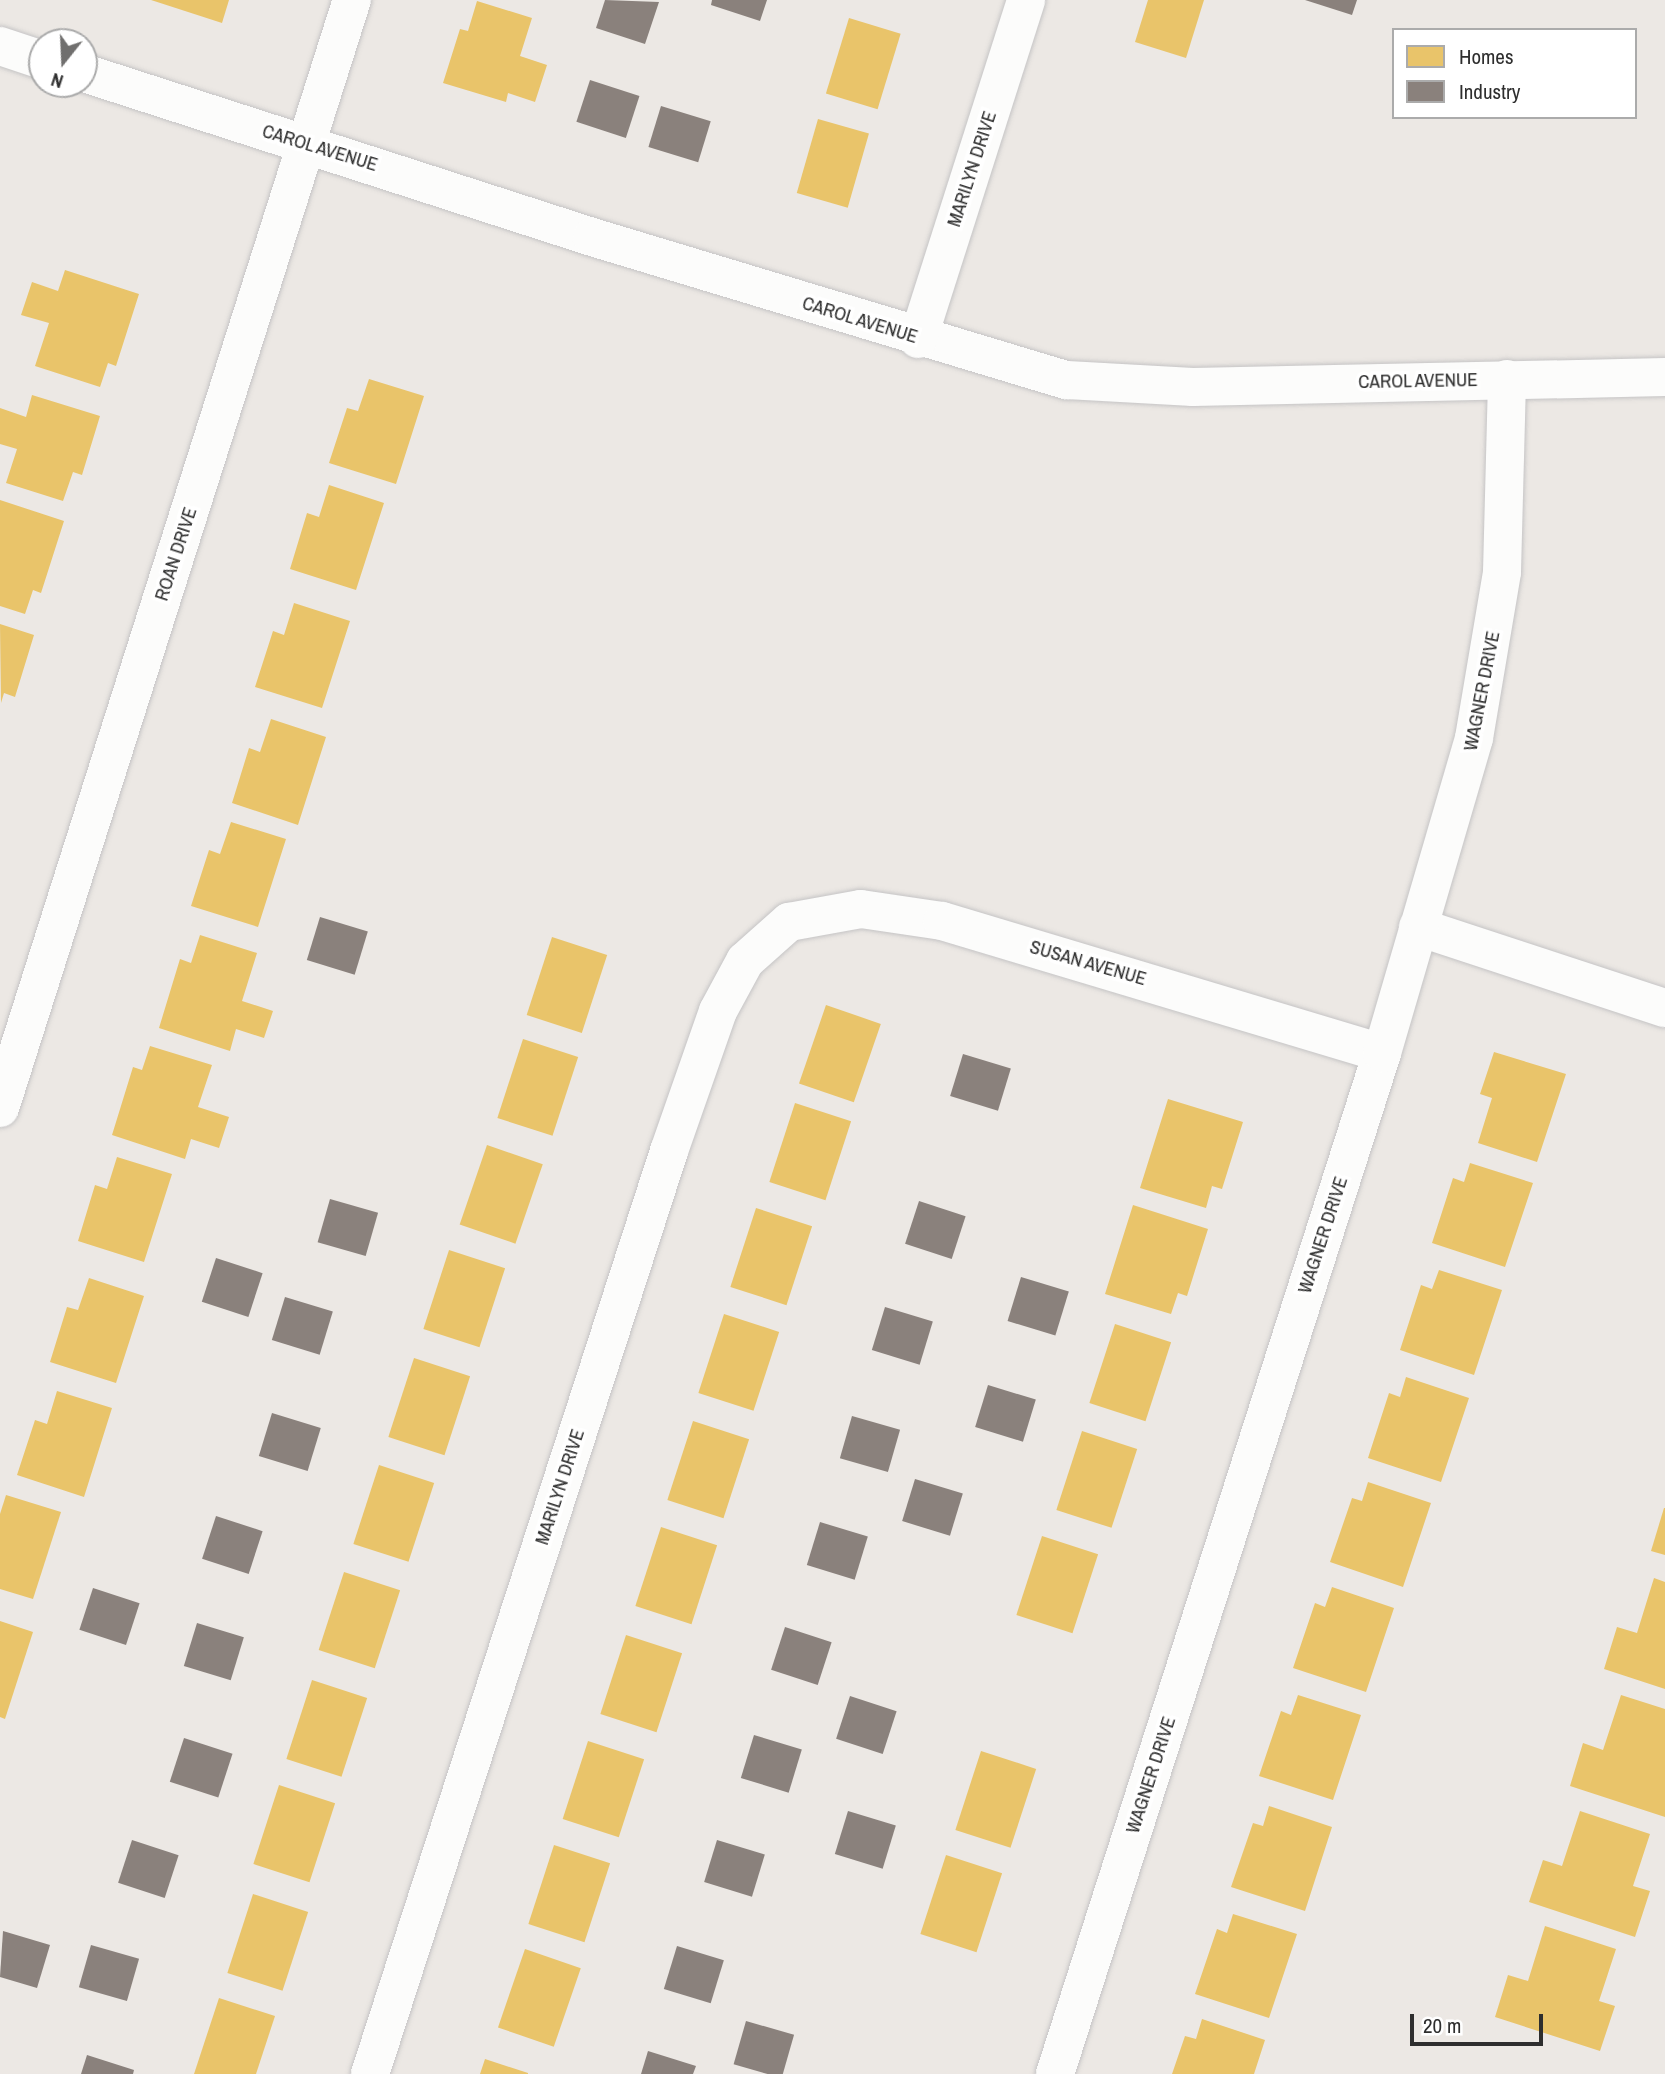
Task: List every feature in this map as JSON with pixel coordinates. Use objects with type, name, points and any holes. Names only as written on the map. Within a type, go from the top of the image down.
[{"type":"street","name":"ROAN DRIVE","points":[[0,1108],[352,0]]},
{"type":"street","name":"MARILYN DRIVE","points":[[918,338],[1026,0]]},
{"type":"street","points":[[0,46],[28,55]]},
{"type":"street","name":"CAROL AVENUE","points":[[98,77],[1031,372],[1108,385],[1665,377]]},
{"type":"street","name":"WAGNER DRIVE","points":[[1055,2074],[1382,1053],[1488,673],[1504,545],[1507,379]]},
{"type":"street","name":"SUSAN AVENUE","points":[[789,922],[860,909],[942,921],[1382,1053]]},
{"type":"street","name":"MARILYN DRIVE","points":[[370,2074],[718,1011],[745,961],[789,922]]},
{"type":"street","points":[[1418,927],[1665,1007]]},
{"type":"building: Homes","points":[[151,0],[229,0],[222,23]]},
{"type":"building: Homes","points":[[1148,0],[1204,0],[1186,58],[1135,42]]},
{"type":"building: Homes","points":[[477,1],[532,18],[520,56],[547,65],[535,102],[508,93],[506,102],[443,83],[460,29],[468,31]]},
{"type":"building: Homes","points":[[849,18],[901,34],[878,109],[826,94]]},
{"type":"building: Homes","points":[[818,119],[869,134],[848,208],[797,193]]},
{"type":"building: Homes","points":[[65,270],[139,294],[116,366],[108,363],[100,387],[35,366],[49,323],[21,315],[32,282],[58,291]]},
{"type":"building: Homes","points":[[369,379],[424,396],[396,484],[329,463],[347,408],[358,411]]},
{"type":"building: Homes","points":[[32,395],[100,416],[82,475],[73,472],[63,501],[6,483],[17,449],[0,444],[0,408],[26,417]]},
{"type":"building: Homes","points":[[329,485],[384,503],[356,590],[290,569],[307,513],[319,517]]},
{"type":"building: Homes","points":[[0,500],[64,521],[41,593],[33,590],[25,614],[0,606]]},
{"type":"building: Homes","points":[[294,603],[350,621],[322,708],[255,687],[273,631],[284,635]]},
{"type":"building: Homes","points":[[0,624],[34,635],[15,697],[4,693],[1,703]]},
{"type":"building: Homes","points":[[271,719],[326,737],[298,825],[232,803],[249,748],[260,752]]},
{"type":"building: Homes","points":[[231,822],[286,839],[258,927],[191,906],[209,850],[220,854]]},
{"type":"building: Homes","points":[[200,935],[257,953],[242,1001],[273,1011],[264,1038],[236,1029],[230,1051],[159,1028],[180,959],[191,963]]},
{"type":"building: Homes","points":[[552,937],[607,955],[582,1033],[527,1015]]},
{"type":"building: Homes","points":[[826,1005],[881,1024],[854,1102],[799,1083]]},
{"type":"building: Homes","points":[[523,1039],[578,1057],[553,1136],[497,1118]]},
{"type":"building: Homes","points":[[150,1046],[212,1065],[198,1107],[229,1117],[219,1148],[191,1139],[185,1159],[112,1135],[133,1067],[142,1070]]},
{"type":"building: Homes","points":[[1494,1052],[1566,1074],[1537,1162],[1478,1143],[1492,1098],[1480,1094]]},
{"type":"building: Homes","points":[[1168,1099],[1243,1122],[1222,1189],[1212,1186],[1206,1208],[1140,1188]]},
{"type":"building: Homes","points":[[795,1103],[851,1121],[825,1200],[769,1182]]},
{"type":"building: Homes","points":[[487,1145],[543,1164],[515,1244],[460,1224]]},
{"type":"building: Homes","points":[[117,1157],[172,1174],[144,1262],[78,1241],[95,1185],[107,1189]]},
{"type":"building: Homes","points":[[1470,1163],[1533,1183],[1505,1267],[1432,1243],[1453,1178],[1464,1182]]},
{"type":"building: Homes","points":[[1133,1205],[1208,1229],[1187,1296],[1178,1293],[1171,1314],[1105,1294]]},
{"type":"building: Homes","points":[[756,1208],[812,1226],[786,1305],[730,1287]]},
{"type":"building: Homes","points":[[449,1250],[505,1268],[479,1347],[423,1329]]},
{"type":"building: Homes","points":[[1439,1270],[1502,1290],[1474,1375],[1400,1350],[1421,1285],[1432,1289]]},
{"type":"building: Homes","points":[[89,1278],[144,1296],[116,1383],[50,1362],[67,1307],[78,1310]]},
{"type":"building: Homes","points":[[724,1314],[779,1332],[754,1411],[698,1393]]},
{"type":"building: Homes","points":[[1115,1324],[1171,1342],[1145,1421],[1089,1403]]},
{"type":"building: Homes","points":[[414,1358],[470,1376],[444,1455],[388,1437]]},
{"type":"building: Homes","points":[[1406,1377],[1469,1398],[1441,1482],[1368,1458],[1389,1393],[1400,1397]]},
{"type":"building: Homes","points":[[57,1391],[112,1408],[84,1497],[17,1475],[35,1420],[47,1424]]},
{"type":"building: Homes","points":[[693,1421],[749,1439],[723,1518],[667,1500]]},
{"type":"building: Homes","points":[[1082,1431],[1137,1449],[1112,1528],[1056,1510]]},
{"type":"building: Homes","points":[[379,1465],[434,1483],[409,1562],[353,1544]]},
{"type":"building: Homes","points":[[1368,1482],[1431,1503],[1403,1587],[1330,1562],[1352,1498],[1362,1501]]},
{"type":"building: Homes","points":[[6,1495],[61,1512],[33,1599],[0,1589],[0,1514]]},
{"type":"building: Homes","points":[[1665,1508],[1665,1555],[1651,1551]]},
{"type":"building: Homes","points":[[661,1527],[717,1545],[691,1624],[635,1606]]},
{"type":"building: Homes","points":[[1042,1536],[1098,1554],[1072,1633],[1016,1615]]},
{"type":"building: Homes","points":[[344,1572],[400,1590],[375,1668],[319,1650]]},
{"type":"building: Homes","points":[[1654,1578],[1665,1582],[1665,1689],[1604,1669],[1617,1627],[1637,1633]]},
{"type":"building: Homes","points":[[1332,1587],[1394,1608],[1366,1692],[1293,1668],[1315,1603],[1325,1607]]},
{"type":"building: Homes","points":[[0,1621],[33,1632],[5,1719],[0,1717]]},
{"type":"building: Homes","points":[[626,1635],[682,1653],[656,1732],[600,1714]]},
{"type":"building: Homes","points":[[312,1680],[367,1698],[342,1777],[286,1759]]},
{"type":"building: Homes","points":[[1298,1695],[1361,1715],[1333,1800],[1259,1776],[1281,1711],[1291,1715]]},
{"type":"building: Homes","points":[[1621,1695],[1665,1709],[1665,1817],[1570,1786],[1583,1743],[1603,1750]]},
{"type":"building: Homes","points":[[588,1741],[644,1759],[619,1837],[563,1819]]},
{"type":"building: Homes","points":[[981,1751],[1036,1769],[1011,1848],[955,1830]]},
{"type":"building: Homes","points":[[279,1785],[335,1803],[309,1882],[253,1864]]},
{"type":"building: Homes","points":[[1269,1806],[1332,1827],[1305,1911],[1231,1887],[1253,1823],[1263,1826]]},
{"type":"building: Homes","points":[[1580,1811],[1650,1834],[1633,1886],[1650,1891],[1635,1937],[1529,1902],[1543,1860],[1562,1866]]},
{"type":"building: Homes","points":[[554,1845],[610,1863],[584,1942],[528,1924]]},
{"type":"building: Homes","points":[[946,1855],[1002,1873],[976,1952],[920,1934]]},
{"type":"building: Homes","points":[[253,1894],[308,1912],[283,1991],[227,1973]]},
{"type":"building: Homes","points":[[1233,1914],[1297,1934],[1269,2018],[1195,1994],[1217,1929],[1227,1933]]},
{"type":"building: Homes","points":[[1545,1926],[1616,1949],[1599,2001],[1615,2006],[1600,2051],[1495,2017],[1508,1975],[1528,1981]]},
{"type":"building: Homes","points":[[525,1949],[581,1968],[554,2047],[498,2027]]},
{"type":"building: Homes","points":[[219,1998],[275,2016],[256,2074],[194,2074]]},
{"type":"building: Homes","points":[[1202,2019],[1265,2040],[1254,2074],[1172,2074],[1185,2036],[1196,2039]]},
{"type":"building: Homes","points":[[485,2059],[528,2073],[528,2074],[480,2074]]},
{"type":"building: Industry","points":[[605,0],[659,2],[645,44],[596,28]]},
{"type":"building: Industry","points":[[712,0],[767,0],[760,21],[711,5]]},
{"type":"building: Industry","points":[[1305,0],[1357,0],[1352,15]]},
{"type":"building: Industry","points":[[590,80],[639,96],[626,138],[576,122]]},
{"type":"building: Industry","points":[[661,106],[711,121],[698,162],[648,147]]},
{"type":"building: Industry","points":[[320,917],[368,932],[355,975],[307,960]]},
{"type":"building: Industry","points":[[963,1054],[1011,1069],[998,1111],[950,1096]]},
{"type":"building: Industry","points":[[330,1199],[378,1213],[366,1256],[318,1242]]},
{"type":"building: Industry","points":[[919,1201],[966,1216],[952,1259],[905,1244]]},
{"type":"building: Industry","points":[[216,1258],[263,1273],[248,1317],[202,1302]]},
{"type":"building: Industry","points":[[1021,1277],[1069,1292],[1055,1336],[1008,1321]]},
{"type":"building: Industry","points":[[285,1297],[333,1312],[320,1355],[272,1340]]},
{"type":"building: Industry","points":[[885,1307],[933,1322],[920,1365],[872,1350]]},
{"type":"building: Industry","points":[[988,1385],[1036,1400],[1023,1442],[975,1427]]},
{"type":"building: Industry","points":[[272,1413],[321,1428],[308,1471],[259,1456]]},
{"type":"building: Industry","points":[[852,1416],[900,1430],[888,1472],[840,1458]]},
{"type":"building: Industry","points":[[915,1479],[963,1494],[950,1536],[902,1521]]},
{"type":"building: Industry","points":[[216,1516],[263,1531],[249,1574],[202,1559]]},
{"type":"building: Industry","points":[[820,1522],[868,1537],[855,1580],[807,1565]]},
{"type":"building: Industry","points":[[93,1588],[140,1603],[126,1645],[79,1630]]},
{"type":"building: Industry","points":[[197,1623],[244,1637],[231,1680],[184,1666]]},
{"type":"building: Industry","points":[[785,1627],[832,1642],[818,1685],[771,1670]]},
{"type":"building: Industry","points":[[850,1696],[897,1711],[883,1754],[836,1739]]},
{"type":"building: Industry","points":[[754,1735],[802,1750],[789,1793],[741,1778]]},
{"type":"building: Industry","points":[[184,1738],[233,1754],[218,1798],[170,1782]]},
{"type":"building: Industry","points":[[848,1811],[896,1826],[883,1869],[835,1854]]},
{"type":"building: Industry","points":[[132,1840],[179,1855],[165,1898],[118,1883]]},
{"type":"building: Industry","points":[[717,1840],[765,1855],[752,1897],[704,1882]]},
{"type":"building: Industry","points":[[3,1931],[50,1945],[37,1988],[0,1977]]},
{"type":"building: Industry","points":[[91,1945],[139,1959],[127,2001],[79,1987]]},
{"type":"building: Industry","points":[[677,1946],[724,1960],[711,2003],[664,1989]]},
{"type":"building: Industry","points":[[746,2021],[794,2035],[783,2074],[768,2074],[734,2064]]},
{"type":"building: Industry","points":[[648,2051],[696,2066],[693,2074],[641,2074]]},
{"type":"building: Industry","points":[[87,2055],[134,2070],[133,2074],[81,2074]]}]
